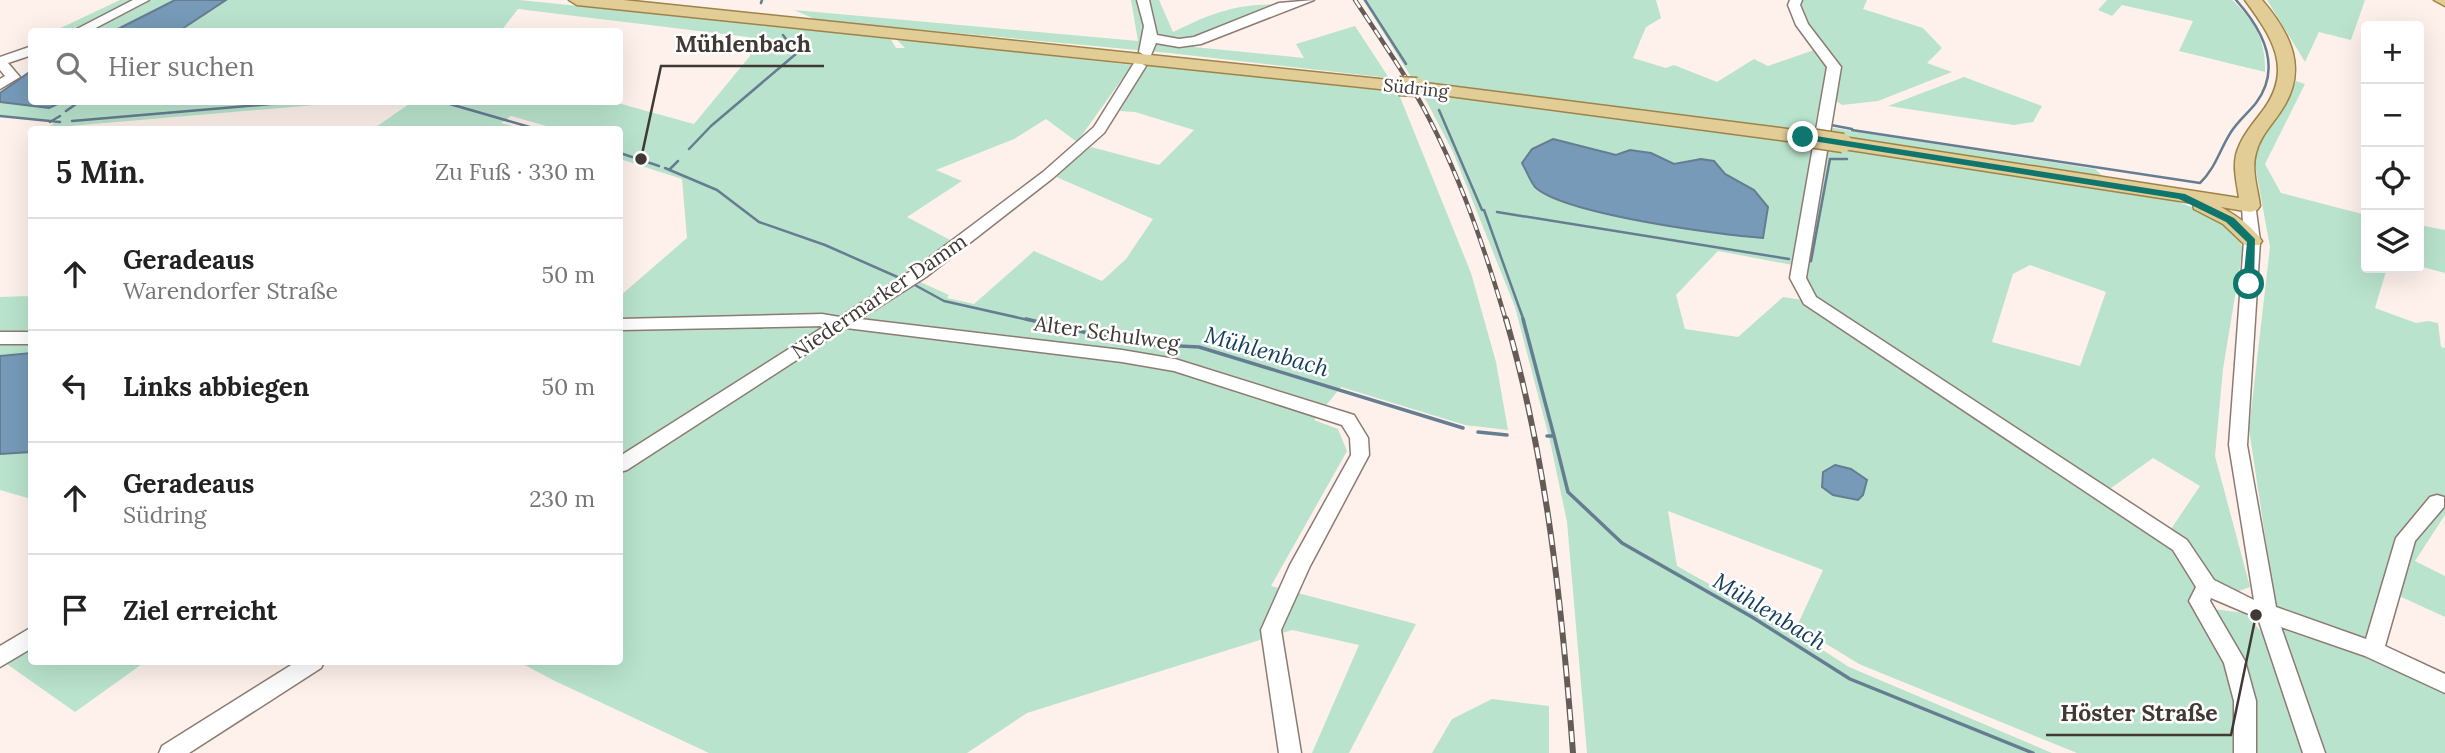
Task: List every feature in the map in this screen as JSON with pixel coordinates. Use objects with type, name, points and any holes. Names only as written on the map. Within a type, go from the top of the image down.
[{"type":"main road","name":"Südring","points":[[577,0],[1408,86],[1803,137],[2250,206]]},
{"type":"main road","points":[[2250,206],[2245,158],[2255,132],[2279,101],[2288,79],[2284,48],[2271,21],[2253,0]]},
{"type":"main road","points":[[2182,196],[2230,220],[2252,241]]},
{"type":"street","points":[[85,28],[144,0]]},
{"type":"street","points":[[1143,0],[1149,14],[1152,38],[1179,43],[1196,41],[1283,6],[1308,0]]},
{"type":"street","points":[[1796,0],[1794,5],[1802,25],[1835,67],[1798,278],[1810,300],[2179,545],[2207,586],[2236,602],[2373,650],[2445,684]]},
{"type":"street","name":"Niedermarker Damm","points":[[623,463],[920,274],[1058,166],[1099,130],[1152,38]]},
{"type":"street","points":[[0,85],[13,77],[0,62],[28,52]]},
{"type":"street","points":[[2250,206],[2252,241],[2238,445],[2266,612],[2314,753]]},
{"type":"street","name":"Alter Schulweg","points":[[623,324],[844,322],[1175,365],[1348,419],[1359,438],[1360,455],[1300,565],[1271,630],[1290,753]]},
{"type":"street","points":[[0,338],[28,338]]},
{"type":"street","points":[[2373,650],[2406,538],[2437,502]]},
{"type":"street","points":[[2207,586],[2199,601],[2234,661],[2245,701],[2245,753]]},
{"type":"street","points":[[0,658],[28,639]]},
{"type":"street","points":[[170,753],[308,665]]},
{"type":"green space","points":[[120,0],[175,0],[121,28],[60,28]]},
{"type":"green space","points":[[226,0],[520,0],[890,38],[896,48],[905,48],[895,38],[1132,65],[1077,142],[1046,119],[1014,139],[936,170],[962,181],[907,217],[952,241],[905,275],[949,295],[947,298],[974,304],[1034,251],[1102,281],[1126,259],[1153,219],[1054,176],[1091,147],[1159,165],[1194,130],[1135,112],[1120,111],[1145,65],[1398,92],[1471,273],[1496,362],[1508,430],[1465,425],[1341,387],[1314,420],[1338,429],[1347,451],[1271,586],[1416,624],[1349,753],[1312,753],[1359,645],[1292,630],[1027,713],[967,753],[709,753],[525,665],[623,665],[623,293],[687,238],[682,179],[623,160],[623,126],[546,126],[511,116],[501,123],[512,126],[377,126],[408,105],[623,104],[694,124],[750,56],[748,37],[518,9],[503,28],[185,28]]},
{"type":"green space","points":[[1131,0],[1159,0],[1173,32],[1230,9],[1260,5],[1293,6],[1194,47],[1304,58],[1296,44],[1355,26],[1389,78],[1169,53],[817,20],[794,10],[1138,41]]},
{"type":"green space","points":[[1363,0],[1656,0],[1661,18],[1646,27],[1633,58],[1666,68],[1674,65],[1717,82],[1754,59],[1768,66],[1814,50],[1827,66],[1815,125],[2095,169],[2119,191],[2175,201],[2211,214],[2232,227],[2243,248],[2223,369],[2215,456],[2250,587],[2236,592],[2214,584],[2169,532],[2200,486],[2153,458],[2107,491],[1816,300],[1798,266],[1718,251],[1676,295],[1685,329],[1738,337],[1783,297],[1809,301],[2173,546],[2197,581],[2196,607],[2245,613],[2264,635],[2304,753],[2077,753],[1859,664],[1797,626],[1823,570],[1668,511],[1677,566],[1795,632],[1849,667],[2052,753],[1587,753],[1567,522],[1550,441],[1515,307],[1453,152],[1428,104]],"holes":[[[2030,265],[2106,292],[2080,366],[1992,342],[2013,274]]]},
{"type":"green space","points":[[1800,0],[1867,0],[1863,9],[1923,28],[1942,48],[1927,63],[1952,72],[1878,101],[1842,105],[1835,100],[1839,67],[1806,25],[1798,5]]},
{"type":"green space","points":[[2107,0],[2232,0],[2258,32],[2264,51],[2265,72],[2179,51],[2193,21],[2122,5],[2112,16],[2098,10]]},
{"type":"green space","points":[[2267,0],[2365,0],[2351,40],[2319,32],[2305,62]]},
{"type":"green space","points":[[1964,77],[2042,106],[2033,122],[2014,125],[1888,106]]},
{"type":"green space","points":[[2296,81],[2305,84],[2265,164],[2281,193],[2361,214],[2361,273],[2386,273],[2375,308],[2416,323],[2438,323],[2441,347],[2445,348],[2445,515],[2415,561],[2445,576],[2445,617],[2397,595],[2365,640],[2276,609],[2249,429],[2270,247],[2254,159],[2264,134],[2285,105]]},
{"type":"green space","points":[[0,102],[49,108],[56,105],[315,105],[70,126],[50,126],[60,119],[47,121],[0,115]]},
{"type":"green space","points":[[2424,226],[2445,230],[2445,273],[2424,267]]},
{"type":"green space","points":[[28,296],[28,353],[0,356],[0,297]]},
{"type":"green space","points":[[28,450],[28,498],[0,490],[0,454]]},
{"type":"green space","points":[[2278,622],[2367,655],[2445,692],[2445,753],[2323,753]]},
{"type":"green space","points":[[28,645],[28,665],[141,665],[75,712],[4,662]]},
{"type":"green space","points":[[1492,699],[1549,706],[1549,753],[1432,753],[1452,719]]},
{"type":"water","points":[[175,0],[226,0],[184,28],[120,28]]},
{"type":"water","points":[[28,73],[28,105],[56,105],[49,108],[0,102],[0,93]]},
{"type":"water","points":[[1553,139],[1616,155],[1630,150],[1651,153],[1674,164],[1701,159],[1714,161],[1725,174],[1754,190],[1768,207],[1763,238],[1643,222],[1576,206],[1551,197],[1535,187],[1522,163],[1532,149]]},
{"type":"water","points":[[28,353],[28,452],[0,454],[0,356]]},
{"type":"water","points":[[1835,465],[1851,469],[1867,480],[1863,495],[1858,500],[1833,495],[1822,487],[1823,472]]},
{"type":"waterway","points":[[1365,0],[1406,64]]},
{"type":"waterway","points":[[1852,130],[2200,183],[2210,172],[2227,138],[2256,103],[2268,76],[2266,49],[2261,36],[2236,0]]},
{"type":"waterway","points":[[689,149],[711,126],[797,53],[783,35]]},
{"type":"waterway","points":[[66,111],[75,105]]},
{"type":"waterway","name":"Mühlenbach","points":[[72,121],[259,105]]},
{"type":"waterway","name":"Mühlenbach","points":[[453,105],[526,126]]},
{"type":"waterway","points":[[1439,110],[1482,210]]},
{"type":"waterway","name":"Mühlenbach","points":[[0,116],[51,121]]},
{"type":"waterway","name":"Mühlenbach","points":[[51,121],[60,116]]},
{"type":"waterway","name":"Mühlenbach","points":[[51,121],[60,122]]},
{"type":"waterway","points":[[1831,125],[1852,129]]},
{"type":"waterway","name":"Mühlenbach","points":[[623,154],[659,166]]},
{"type":"waterway","points":[[1807,262],[1811,261],[1830,159],[1847,159]]},
{"type":"waterway","points":[[670,169],[678,161]]},
{"type":"waterway","name":"Mühlenbach","points":[[665,168],[717,190],[759,222],[825,245],[902,279]]},
{"type":"waterway","points":[[1484,210],[1524,321]]},
{"type":"waterway","points":[[1497,212],[1789,259]]},
{"type":"waterway","name":"Mühlenbach","points":[[913,284],[944,301],[1033,321]]},
{"type":"waterway","name":"Mühlenbach","points":[[1026,319],[1123,341]]},
{"type":"waterway","points":[[1523,319],[1554,436]]},
{"type":"waterway","name":"Mühlenbach","points":[[1140,344],[1199,347],[1463,428]]},
{"type":"waterway","name":"Mühlenbach","points":[[1478,432],[1507,435]]},
{"type":"waterway","name":"Mühlenbach","points":[[1547,436],[1554,436]]},
{"type":"waterway","name":"Mühlenbach","points":[[1554,436],[1568,492],[1622,543],[1752,617],[1850,679],[2033,753]]},
{"type":"railway","points":[[1355,0],[1408,81],[1439,138],[1465,198],[1506,321]]},
{"type":"railway","points":[[1506,319],[1532,426],[1551,534],[1573,753]]},
{"type":"place","name":"Mühlenbach","points":[[641,159]]},
{"type":"place","name":"Höster Straße","points":[[2256,615]]},
{"type":"route","points":[[1803,137],[2182,196],[2230,220],[2252,241],[2249,284]]}]
